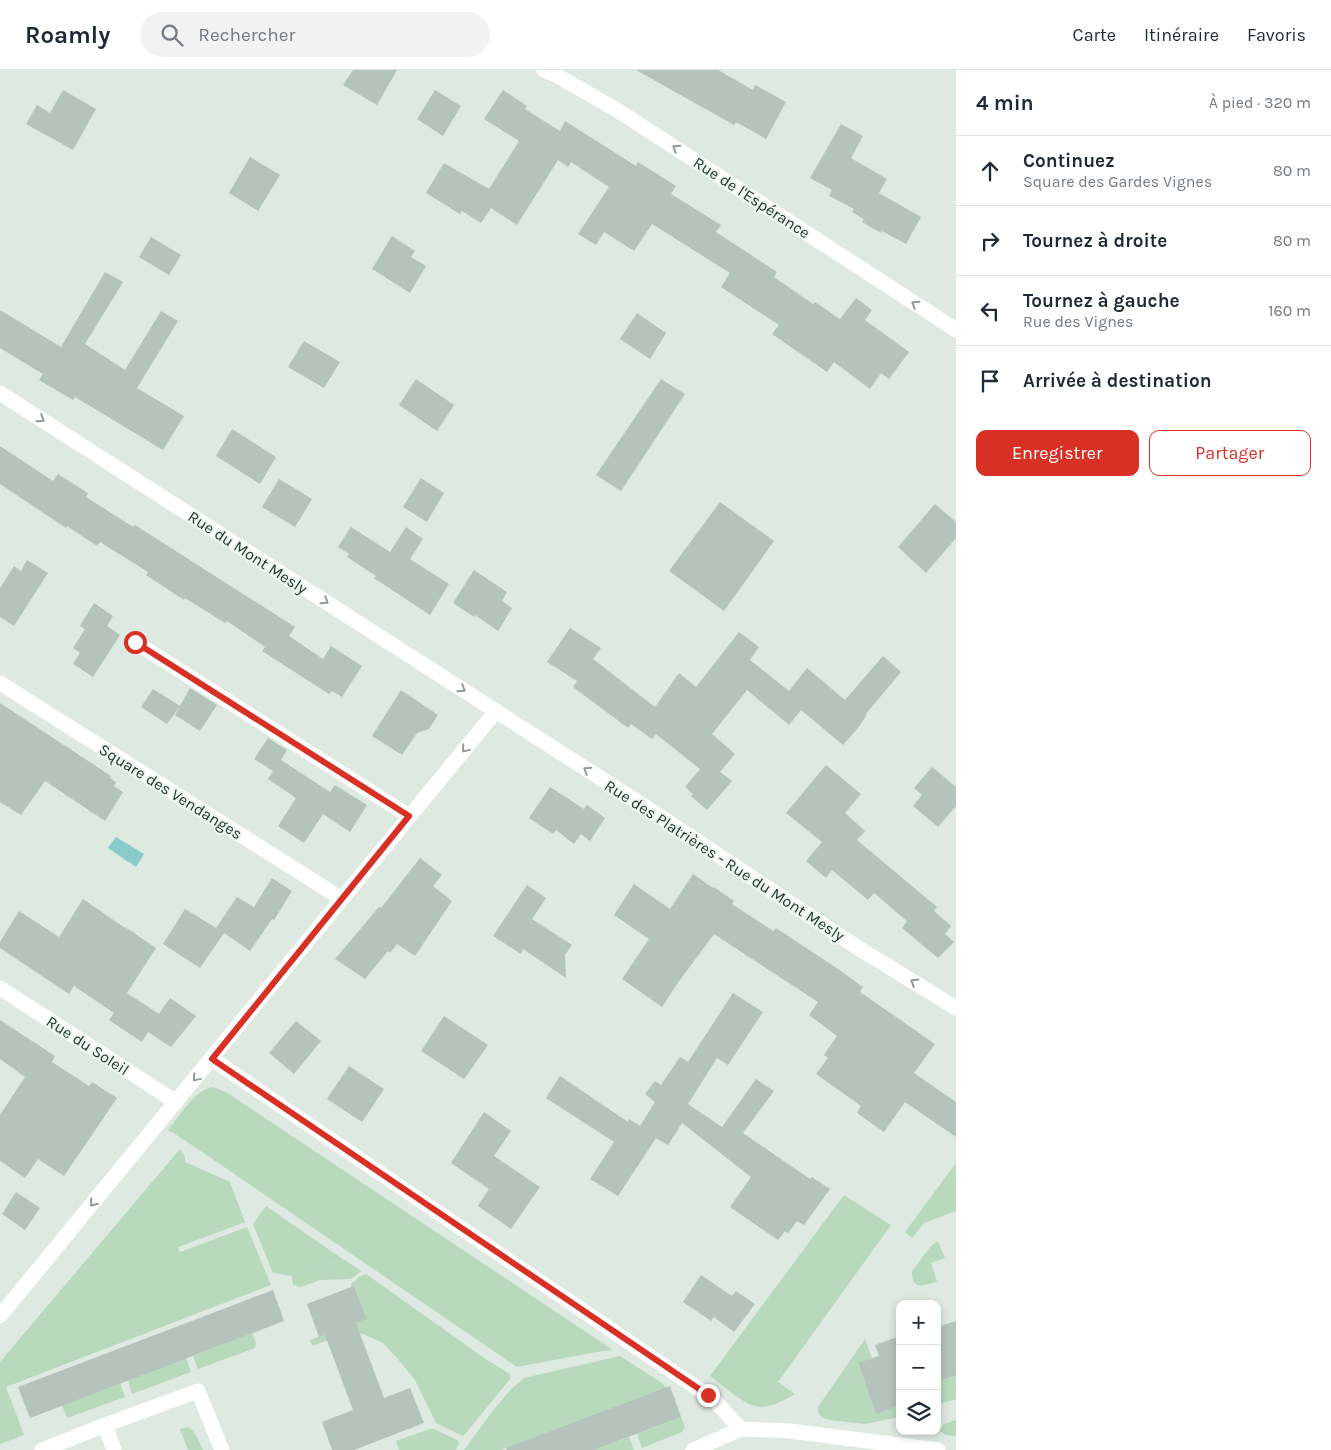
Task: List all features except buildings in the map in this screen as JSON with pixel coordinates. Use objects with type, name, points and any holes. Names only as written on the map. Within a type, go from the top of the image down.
[{"type":"street","name":"Rue de l'Espérance","points":[[544,70],[617,110],[956,330]]},
{"type":"street","name":"Rue du Mont Mesly","points":[[0,393],[496,711]]},
{"type":"street","points":[[135,642],[409,816]]},
{"type":"street","name":"Square des Vendanges","points":[[0,683],[342,900]]},
{"type":"street","points":[[0,1316],[496,711]]},
{"type":"street","name":"Rue des Platrières - Rue du Mont Mesly","points":[[496,711],[666,820],[855,946],[956,1008]]},
{"type":"street","name":"Rue du Soleil","points":[[0,988],[176,1102]]},
{"type":"street","points":[[212,1059],[713,1398],[741,1429]]},
{"type":"street","points":[[45,1449],[104,1425],[198,1391],[222,1450]]},
{"type":"street","points":[[104,1425],[114,1450]]},
{"type":"street","points":[[693,1450],[741,1429],[790,1431],[938,1450]]},
{"type":"green space","points":[[213,1087],[226,1092],[613,1350],[517,1367],[168,1130],[194,1098],[206,1089]]},
{"type":"green space","points":[[180,1149],[185,1157],[185,1162],[230,1182],[245,1222],[176,1248],[180,1252],[247,1227],[271,1285],[6,1387],[24,1435],[0,1444],[0,1362]]},
{"type":"green space","points":[[956,1163],[956,1211],[924,1223],[912,1238],[905,1232]]},
{"type":"green space","points":[[844,1195],[891,1225],[778,1382],[795,1394],[765,1407],[748,1403],[734,1395],[710,1376]]},
{"type":"green space","points":[[266,1206],[344,1260],[292,1276],[273,1273],[253,1224]]},
{"type":"green space","points":[[938,1241],[945,1258],[931,1263],[937,1281],[924,1285],[916,1284],[912,1277],[912,1271],[931,1246]]},
{"type":"green space","points":[[345,1260],[361,1271],[351,1279],[320,1280],[301,1287],[293,1285],[292,1276]]},
{"type":"green space","points":[[366,1274],[487,1360],[510,1374],[510,1379],[463,1436],[436,1423],[415,1380],[383,1343],[357,1333],[345,1334],[312,1346],[310,1340],[367,1319],[354,1286],[351,1287],[351,1284],[359,1277]]},
{"type":"green space","points":[[252,1333],[256,1343],[255,1348],[198,1369],[193,1356]]},
{"type":"green space","points":[[865,1339],[872,1358],[858,1364],[876,1413],[896,1407],[896,1418],[865,1424],[829,1420],[821,1417],[818,1407]]},
{"type":"green space","points":[[620,1356],[667,1388],[501,1450],[464,1450],[511,1389],[524,1378]]},
{"type":"green space","points":[[186,1358],[191,1372],[132,1394],[128,1380]]},
{"type":"green space","points":[[956,1375],[956,1399],[941,1404],[941,1381]]},
{"type":"green space","points":[[120,1383],[125,1397],[67,1418],[62,1405]]},
{"type":"green space","points":[[681,1417],[685,1426],[682,1432],[642,1448],[637,1434]]},
{"type":"green space","points":[[956,1420],[956,1436],[945,1435],[941,1431],[941,1427]]},
{"type":"green space","points":[[188,1427],[199,1440],[203,1450],[188,1450],[180,1429]]},
{"type":"green space","points":[[434,1429],[457,1440],[459,1443],[456,1450],[399,1450],[396,1441]]},
{"type":"green space","points":[[629,1437],[634,1450],[594,1450]]},
{"type":"water","points":[[116,837],[144,854],[136,867],[108,848]]},
{"type":"route","points":[[135,642],[409,816],[212,1059],[708,1395]]}]
